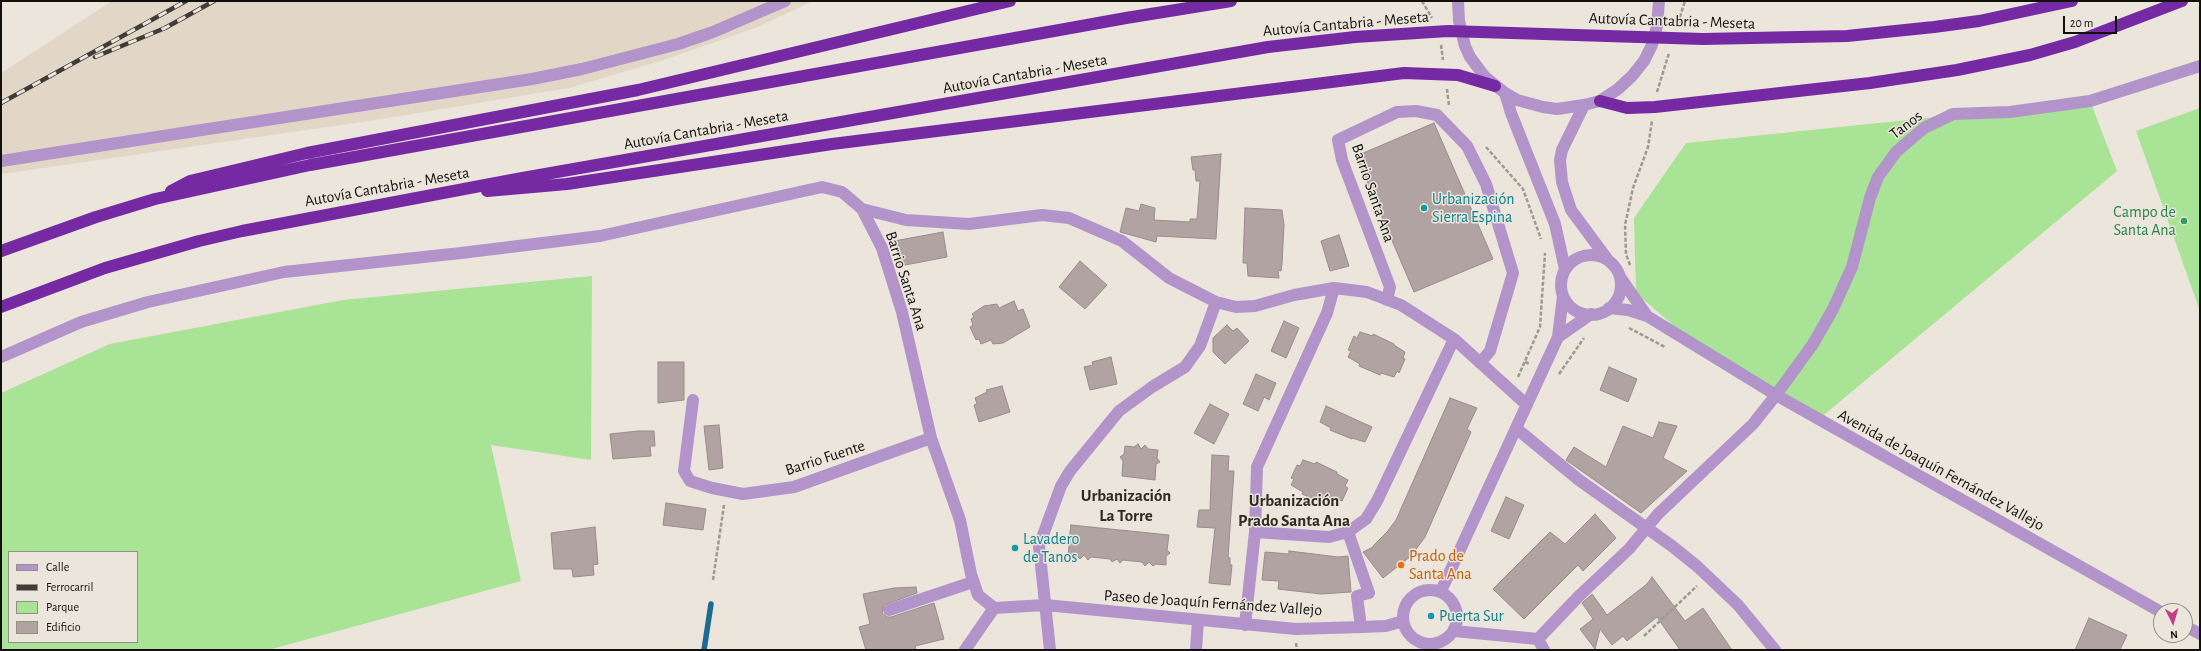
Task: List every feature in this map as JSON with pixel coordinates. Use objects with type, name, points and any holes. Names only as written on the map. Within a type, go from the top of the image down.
[{"type":"highway","points":[[155,199],[190,181],[230,171],[308,154],[686,79],[1010,1]]},
{"type":"highway","points":[[1,251],[96,217],[155,199],[370,154],[1126,18],[1231,1]]},
{"type":"highway","name":"Autovía Cantabria - Meseta","points":[[1,307],[105,268],[199,241],[289,221],[438,195],[517,179],[1228,54],[1313,41],[1377,35],[1490,31],[1703,39],[1802,38],[1892,32],[1979,21],[2072,1]]},
{"type":"highway","points":[[1600,100],[1627,108],[1655,107],[1862,84],[1957,70],[2030,55],[2075,42],[2153,14],[2182,1]]},
{"type":"highway","points":[[438,195],[566,184],[825,145],[1404,73],[1458,75],[1495,86]]},
{"type":"street","points":[[1,161],[532,79],[582,69],[678,44],[713,32],[785,1]]},
{"type":"street","points":[[1458,1],[1459,21],[1465,46],[1477,68],[1495,86],[1517,100],[1557,109],[1584,105],[1600,100],[1623,85],[1644,61],[1652,45],[1658,26],[1659,1]]},
{"type":"street","name":"Tanos","points":[[1538,639],[1580,595],[1630,549],[1658,514],[1753,424],[1776,395],[1813,344],[1833,309],[1852,267],[1870,198],[1878,176],[1896,152],[1924,128],[1953,114],[2010,112],[2090,101],[2200,66]]},
{"type":"street","points":[[1442,591],[1517,429],[1542,369],[1558,337],[1563,296],[1561,287],[1565,269],[1555,224],[1511,113],[1505,93]]},
{"type":"street","points":[[1584,105],[1562,150],[1560,165],[1562,182],[1571,210],[1608,260],[1616,268],[1620,277],[1648,316]]},
{"type":"street","name":"Barrio Santa Ana","points":[[1387,300],[1390,287],[1342,160],[1338,140],[1397,112],[1416,111],[1437,115],[1467,146],[1486,184],[1513,274],[1490,351],[1480,363]]},
{"type":"street","points":[[1,357],[81,322],[148,302],[284,272],[600,236],[822,187],[842,192],[862,209]]},
{"type":"street","name":"Barrio Santa Ana","points":[[862,209],[906,220],[969,224],[1042,215],[1069,218],[1122,241],[1169,278],[1216,302],[1236,307],[1255,306],[1294,295],[1334,288],[1367,292],[1401,305],[1454,339],[1527,405]]},
{"type":"street","name":"Barrio Santa Ana","points":[[862,209],[882,248],[902,312],[931,438],[960,520],[973,582]]},
{"type":"street","points":[[1565,269],[1572,262],[1582,256],[1599,256],[1608,260]]},
{"type":"street","points":[[1558,337],[1591,314],[1605,311],[1609,308],[1618,297],[1621,287],[1620,277]]},
{"type":"street","points":[[1245,625],[1255,532],[1257,467],[1327,313],[1334,288]]},
{"type":"street","points":[[1563,296],[1576,310],[1591,314]]},
{"type":"street","points":[[1050,650],[1040,546],[1061,486],[1070,471],[1119,411],[1152,387],[1185,367],[1200,346],[1216,302]]},
{"type":"street","points":[[1609,308],[1628,310],[1648,316]]},
{"type":"street","name":"Avenida de Joaquín Fernández Vallejo","points":[[1648,316],[1705,353],[1776,395],[2153,607]]},
{"type":"street","points":[[1255,532],[1318,538],[1348,532],[1366,519],[1372,511],[1454,339]]},
{"type":"street","name":"Barrio Fuente","points":[[693,400],[684,470],[690,481],[743,494],[794,487],[931,438]]},
{"type":"street","points":[[1517,429],[1579,480],[1672,546],[1708,576],[1738,605],[1775,650]]},
{"type":"street","points":[[1348,532],[1369,593],[1357,596],[1361,627]]},
{"type":"street","points":[[889,610],[973,582],[978,595],[994,608],[1045,605]]},
{"type":"street","points":[[1425,590],[1442,591],[1449,597],[1457,609],[1457,623],[1454,631],[1442,642],[1427,647],[1413,638],[1405,628],[1403,621],[1406,604],[1414,595],[1425,590]]},
{"type":"street","name":"Paseo de Joaquín Fernández Vallejo","points":[[1045,605],[1245,625],[1306,629],[1386,626],[1403,621]]},
{"type":"street","points":[[965,650],[994,608]]},
{"type":"street","points":[[1196,650],[1198,620]]},
{"type":"street","points":[[1454,631],[1538,639],[1544,650]]},
{"type":"path","points":[[1625,225],[1626,254],[1630,268]]},
{"type":"path","points":[[1627,327],[1678,354],[1686,340]]},
{"type":"path","points":[[1525,362],[1557,376],[1585,337]]},
{"type":"path","points":[[713,580],[727,491]]},
{"type":"path","points":[[1644,636],[1708,576]]},
{"type":"shaded area","points":[[112,1],[813,1],[758,27],[664,60],[569,88],[376,120],[1,174],[1,73]]},
{"type":"green space","points":[[2090,101],[2117,171],[1819,419],[1705,353],[1636,293],[1634,218],[1686,143]]},
{"type":"green space","name":"Campo de Santa Ana","points":[[2200,108],[2200,311],[2136,131]]},
{"type":"green space","points":[[592,276],[591,460],[491,445],[521,581],[268,650],[1,650],[1,393],[110,344],[343,300]]},
{"type":"building","name":"Urbanización Sierra Espina","points":[[1434,123],[1493,259],[1414,292],[1356,156]]},
{"type":"building","points":[[1221,154],[1216,239],[1157,236],[1156,242],[1120,232],[1126,208],[1139,211],[1141,204],[1155,208],[1154,220],[1190,222],[1190,219],[1197,219],[1200,181],[1196,181],[1195,170],[1193,170],[1191,157]]},
{"type":"building","points":[[1245,208],[1282,210],[1284,225],[1282,264],[1281,271],[1278,270],[1279,278],[1248,276],[1247,263],[1243,263]]},
{"type":"building","points":[[943,232],[947,257],[900,266],[894,241]]},
{"type":"building","points":[[1339,235],[1349,266],[1330,271],[1321,241]]},
{"type":"building","points":[[1080,261],[1107,285],[1085,309],[1059,287]]},
{"type":"building","points":[[1014,301],[1018,311],[1023,309],[1030,327],[1003,343],[993,344],[991,340],[981,344],[979,339],[976,340],[970,327],[973,325],[971,319],[974,317],[972,314],[984,306],[997,304],[999,308]]},
{"type":"building","points":[[1284,321],[1299,328],[1286,358],[1271,351]]},
{"type":"building","points":[[1227,325],[1233,331],[1237,328],[1249,341],[1225,364],[1213,352],[1213,338]]},
{"type":"building","points":[[1360,332],[1373,336],[1373,334],[1394,344],[1405,352],[1403,358],[1405,359],[1399,373],[1397,371],[1394,377],[1381,373],[1380,375],[1359,366],[1360,364],[1348,357],[1351,351],[1348,350],[1354,336],[1357,338]]},
{"type":"building","points":[[1111,357],[1117,384],[1090,390],[1084,367],[1093,365],[1092,362]]},
{"type":"building","points":[[658,362],[684,362],[684,400],[658,403]]},
{"type":"building","points":[[1609,367],[1637,379],[1628,402],[1600,390]]},
{"type":"building","points":[[1256,374],[1276,383],[1269,400],[1264,397],[1258,411],[1243,404]]},
{"type":"building","points":[[1002,386],[1010,412],[979,422],[974,405],[977,404],[975,398],[987,392],[986,390]]},
{"type":"building","points":[[1450,398],[1477,408],[1467,429],[1471,432],[1425,537],[1411,556],[1383,578],[1363,552],[1373,547],[1396,520]]},
{"type":"building","points":[[1210,404],[1229,414],[1214,444],[1194,433]]},
{"type":"building","points":[[1326,406],[1372,427],[1365,442],[1352,439],[1330,430],[1331,428],[1320,422]]},
{"type":"building","points":[[1659,422],[1677,426],[1663,458],[1687,471],[1641,513],[1566,460],[1574,447],[1606,467],[1623,426],[1653,438]]},
{"type":"building","points":[[719,425],[723,468],[709,470],[704,426]]},
{"type":"building","points":[[654,431],[655,446],[650,446],[651,456],[613,459],[610,434]]},
{"type":"building","points":[[1138,444],[1141,449],[1145,445],[1148,449],[1158,450],[1157,458],[1160,462],[1156,464],[1155,480],[1122,476],[1123,461],[1120,457],[1124,454],[1125,446],[1134,447]]},
{"type":"building","points":[[1212,455],[1229,456],[1228,471],[1234,471],[1228,557],[1230,558],[1230,565],[1232,565],[1230,585],[1209,583],[1215,528],[1197,527],[1199,510],[1210,510]]},
{"type":"building","points":[[1303,460],[1315,464],[1316,462],[1337,472],[1337,474],[1348,480],[1345,486],[1348,488],[1342,501],[1339,500],[1337,506],[1323,503],[1302,494],[1303,492],[1291,485],[1294,479],[1291,478],[1297,465],[1300,466]]},
{"type":"building","points":[[1506,497],[1524,505],[1509,539],[1491,531]]},
{"type":"building","points":[[666,503],[706,509],[703,530],[663,525]]},
{"type":"building","points":[[1595,514],[1616,538],[1583,571],[1578,565],[1524,619],[1493,589],[1550,532],[1565,544]]},
{"type":"building","points":[[1071,525],[1169,535],[1167,550],[1170,553],[1166,556],[1166,565],[1156,564],[1153,566],[1149,562],[1145,566],[1142,562],[1123,560],[1120,563],[1117,559],[1112,562],[1110,559],[1091,557],[1088,560],[1084,555],[1080,559],[1077,556],[1068,555],[1069,546],[1066,543],[1069,540]]},
{"type":"building","points":[[595,527],[598,564],[593,565],[594,575],[573,577],[572,569],[554,569],[551,533]]},
{"type":"building","points":[[1289,551],[1338,557],[1348,556],[1351,592],[1321,594],[1278,589],[1279,581],[1262,580],[1265,552],[1289,554]]},
{"type":"building","points":[[1652,577],[1685,621],[1703,608],[1732,650],[1680,650],[1657,617],[1627,641],[1623,636],[1612,645],[1600,629],[1595,649],[1580,629],[1593,619],[1582,603],[1592,594],[1607,615],[1647,584]]},
{"type":"building","points":[[916,587],[917,593],[884,605],[882,613],[887,617],[891,617],[934,603],[944,639],[915,646],[916,650],[866,650],[859,627],[870,624],[863,594],[894,588]]},
{"type":"building","points":[[2089,618],[2127,635],[2120,650],[2075,650]]},
{"type":"waterway","points":[[704,650],[711,604]]},
{"type":"railway","points":[[1,103],[186,1]]},
{"type":"railway","points":[[95,57],[165,28],[214,1]]},
{"type":"place","name":"Urbanización Sierra Espina","points":[[1424,208]]},
{"type":"place","name":"Campo de Santa Ana","points":[[2184,221]]},
{"type":"place","name":"Lavadero de Tanos","points":[[1015,548]]},
{"type":"place","name":"Prado de Santa Ana","points":[[1401,565]]},
{"type":"place","name":"Puerta Sur","points":[[1431,616]]},
{"type":"district","name":"Urbanización La Torre","points":[[1126,506]]},
{"type":"district","name":"Urbanización Prado Santa Ana","points":[[1294,511]]}]
